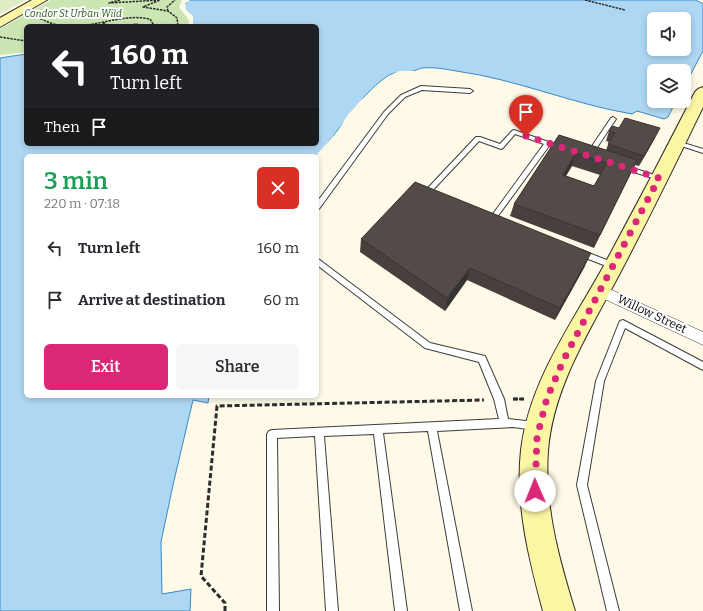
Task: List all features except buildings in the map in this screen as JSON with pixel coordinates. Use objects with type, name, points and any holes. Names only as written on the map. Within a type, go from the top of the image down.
[{"type":"main road","points":[[0,23],[41,0]]},
{"type":"main road","points":[[559,611],[545,565],[537,516],[534,468],[538,427],[554,380],[703,92]]},
{"type":"street","name":"Willow Street","points":[[600,291],[703,339]]},
{"type":"lane","points":[[319,204],[386,113],[402,96],[421,88],[470,91]]},
{"type":"lane","points":[[595,158],[585,155],[613,119]]},
{"type":"lane","points":[[443,198],[428,192],[478,138],[501,147],[514,132],[568,149]]},
{"type":"lane","points":[[493,218],[548,143]]},
{"type":"lane","points":[[677,143],[703,151]]},
{"type":"lane","points":[[616,165],[659,178]]},
{"type":"lane","points":[[486,215],[500,220]]},
{"type":"lane","points":[[571,249],[614,266]]},
{"type":"lane","points":[[319,263],[428,346],[482,360],[499,399],[504,423]]},
{"type":"lane","points":[[613,611],[582,485],[600,381],[623,323],[703,366]]},
{"type":"lane","points":[[272,611],[272,434],[504,423],[538,427]]},
{"type":"lane","points":[[432,427],[466,611]]},
{"type":"lane","points":[[378,429],[400,611]]},
{"type":"lane","points":[[319,432],[332,611]]},
{"type":"path","points":[[120,0],[109,2],[128,3],[160,0],[143,8],[168,11],[177,18],[178,24]]},
{"type":"path","points":[[168,11],[167,7],[175,0]]},
{"type":"path","points":[[585,0],[626,10]]},
{"type":"path","points":[[34,15],[46,22],[58,24]]},
{"type":"path","points":[[91,24],[125,17],[141,16],[150,19],[154,24]]},
{"type":"path","points":[[104,24],[109,21]]},
{"type":"path","points":[[0,37],[24,41]]},
{"type":"green space","points":[[0,0],[26,0],[0,14]]},
{"type":"green space","name":"Condor St Urban Wild","points":[[51,0],[221,0],[204,24],[24,24],[24,52],[0,55],[0,29]]},
{"type":"water","points":[[186,0],[696,0],[703,4],[703,51],[691,74],[691,64],[647,64],[647,108],[672,108],[668,117],[664,119],[637,111],[632,114],[610,110],[522,85],[478,75],[444,69],[421,68],[414,71],[390,75],[375,85],[317,154],[24,154],[24,398],[209,398],[208,403],[193,400],[161,542],[162,594],[191,589],[190,611],[0,611],[0,58],[24,54],[24,146],[319,146],[319,24],[190,24],[191,19],[183,9]]},
{"type":"pier","points":[[182,0],[190,0],[185,3],[186,10],[193,16],[193,24],[188,24],[189,20],[179,7]]},
{"type":"pier","points":[[399,71],[416,71],[413,73],[400,73],[388,78],[379,85],[361,102],[326,148],[319,155],[317,154],[338,131],[347,116],[360,101],[387,77]]},
{"type":"route","points":[[526,136],[659,178],[554,380],[538,427],[534,468],[535,491]]}]
